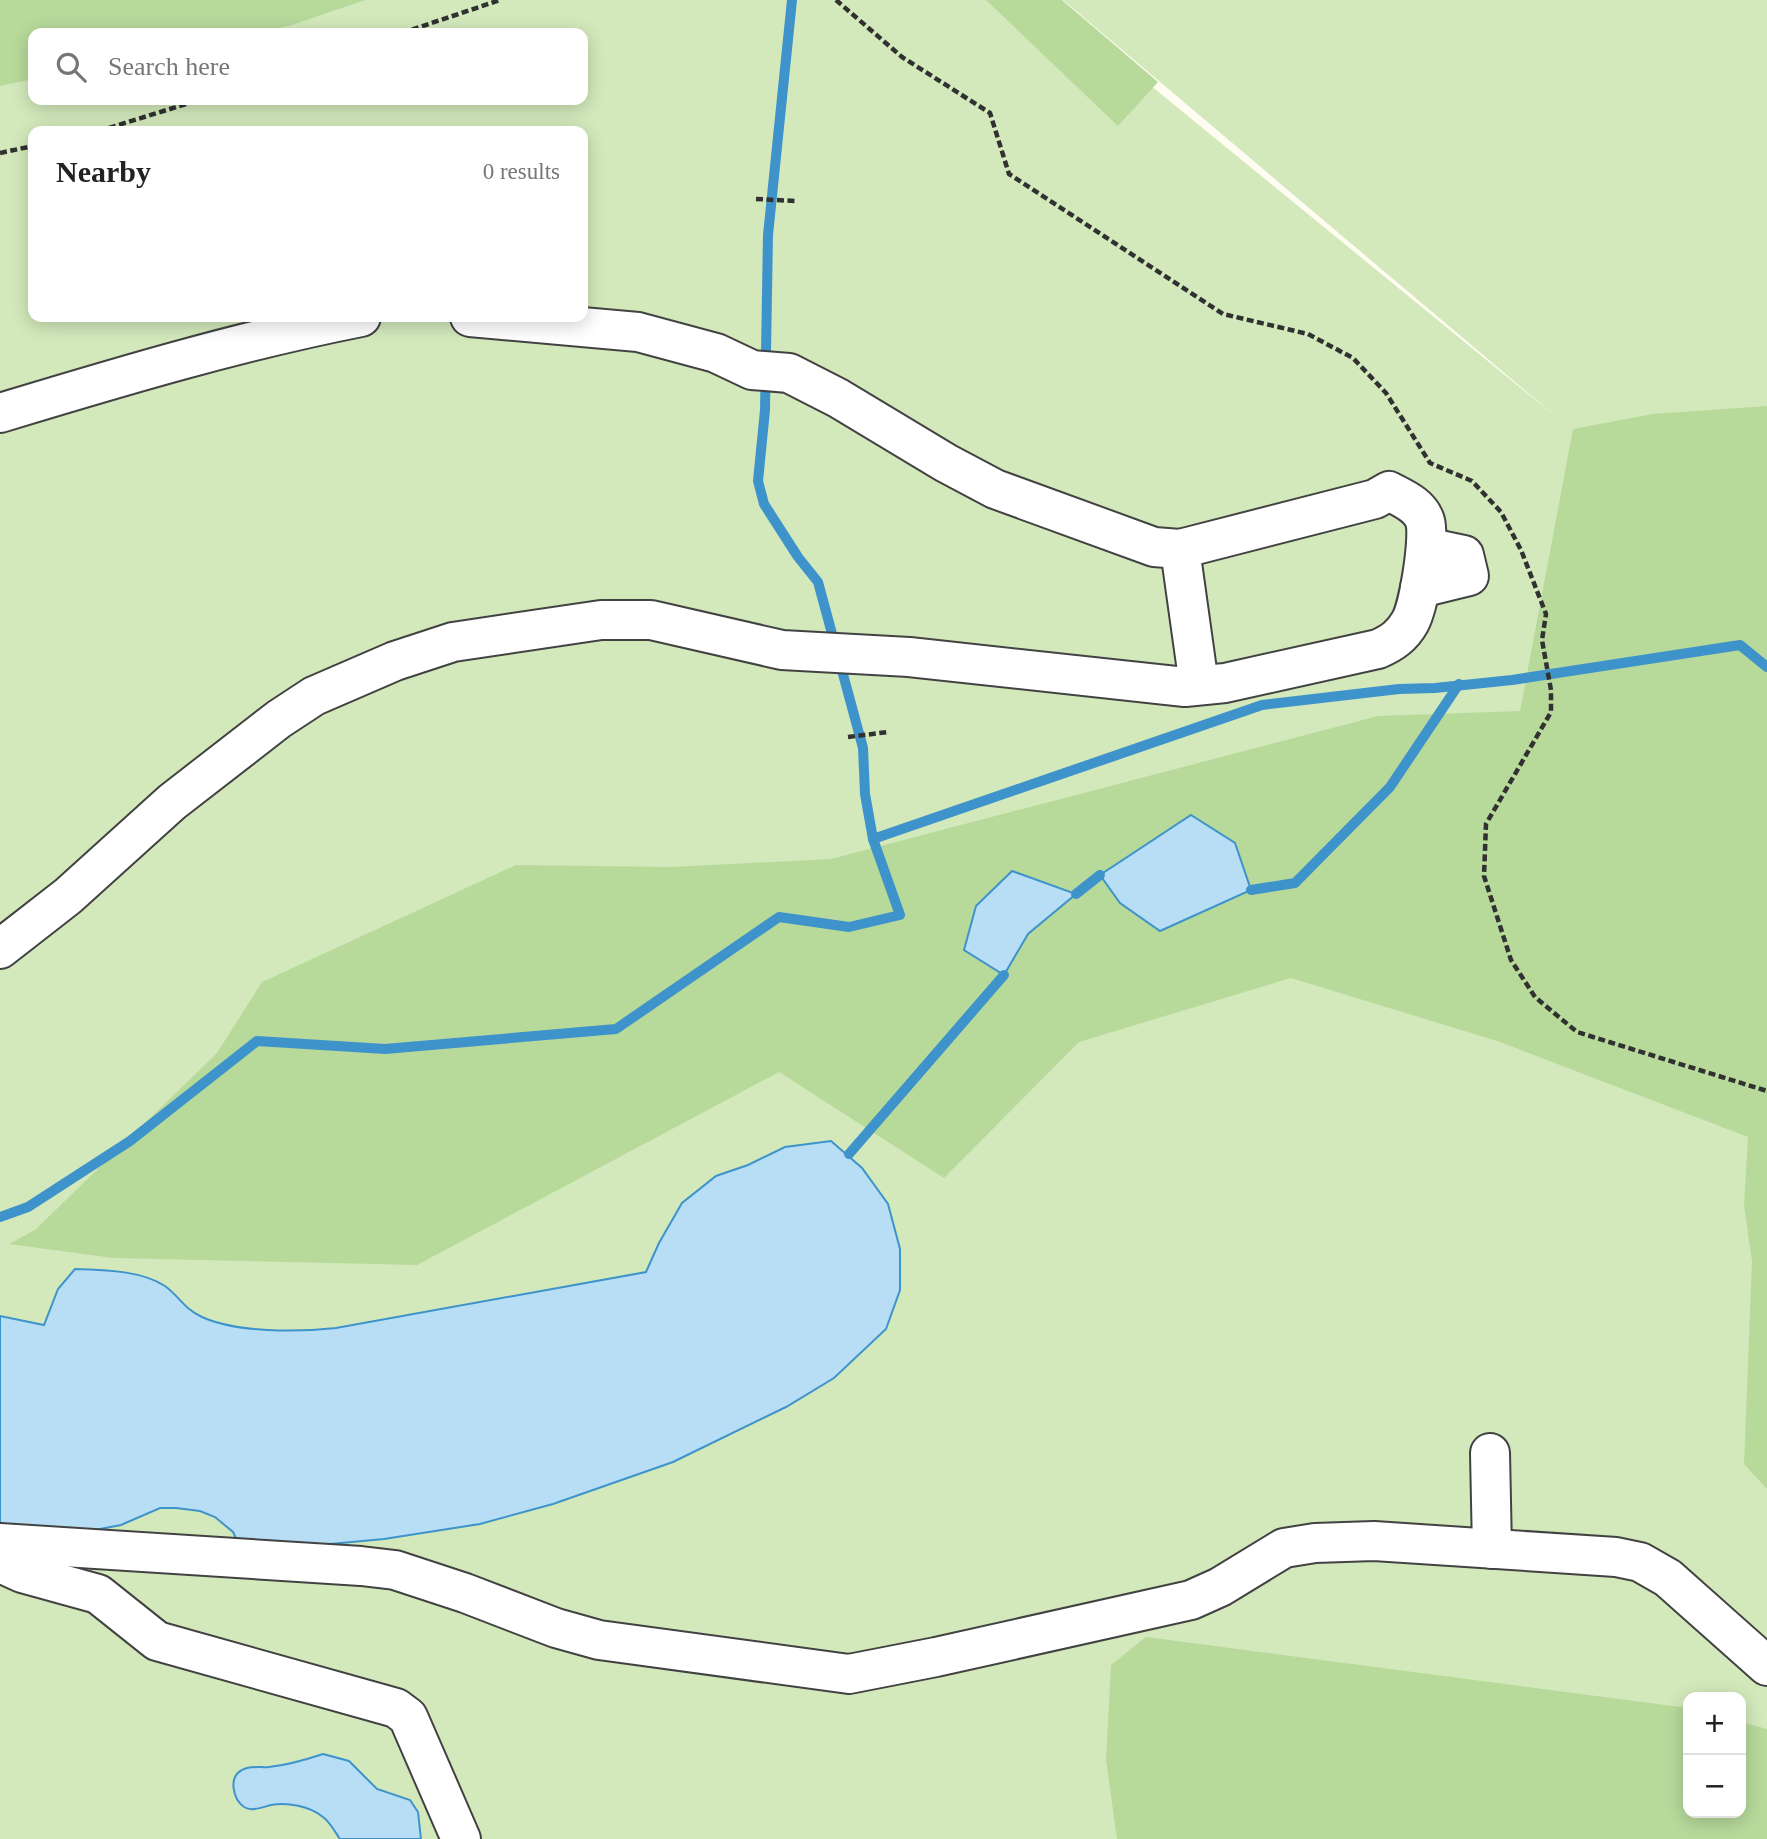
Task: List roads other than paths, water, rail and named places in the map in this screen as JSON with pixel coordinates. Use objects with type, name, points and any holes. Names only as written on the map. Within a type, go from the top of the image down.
[{"type":"lane","points":[[0,413],[150,368],[335,322]]},
{"type":"lane","points":[[0,949],[68,896],[172,802],[302,704],[395,660],[453,642],[601,620],[651,620],[782,650],[909,657],[1185,687],[1225,683],[1378,649],[1392,643],[1411,620],[1420,588],[1426,547],[1425,521],[1414,505],[1389,491],[1375,499],[1180,549],[1154,547],[995,489],[838,398],[789,373],[752,370],[716,353],[638,332],[526,322]]},
{"type":"lane","points":[[1180,549],[1199,685]]},
{"type":"lane","points":[[1490,1453],[1492,1549]]},
{"type":"lane","points":[[0,1543],[394,1570],[465,1593],[556,1628],[599,1640],[849,1674],[1191,1600],[1220,1587],[1284,1548],[1315,1543],[1374,1541],[1616,1557],[1640,1562],[1668,1578],[1767,1666]]},
{"type":"lane","points":[[0,1563],[22,1573],[98,1594],[157,1641],[396,1708],[408,1717],[461,1839]]},
{"type":"water","points":[[1191,815],[1235,843],[1251,890],[1160,931],[1120,903],[1100,875]]},
{"type":"water","points":[[1012,871],[1076,894],[1028,934],[1004,975],[964,950],[976,906]]},
{"type":"water","points":[[831,1141],[862,1168],[888,1204],[900,1249],[900,1290],[886,1329],[834,1378],[786,1407],[673,1462],[553,1504],[480,1524],[384,1539],[298,1547],[240,1547],[233,1532],[215,1517],[200,1511],[176,1508],[160,1508],[121,1525],[79,1533],[0,1529],[0,1316],[44,1325],[58,1289],[75,1269],[121,1272],[144,1277],[165,1286],[196,1314],[232,1326],[286,1330],[336,1328],[646,1272],[682,1203],[716,1176],[748,1165],[785,1147]]},
{"type":"water","points":[[323,1754],[349,1761],[377,1789],[410,1800],[418,1812],[421,1839],[340,1839],[326,1819],[312,1810],[284,1804],[250,1809],[237,1799],[235,1778],[245,1768],[283,1765]]},
{"type":"waterway","points":[[0,1217],[28,1207],[130,1141],[257,1041],[385,1049],[616,1029],[779,917],[849,927],[900,915],[873,839],[865,794],[863,748],[818,582],[798,557],[764,504],[758,481],[765,410],[768,235],[792,0]]},
{"type":"waterway","points":[[873,839],[1262,705],[1399,689],[1512,680],[1740,645],[1767,667]]},
{"type":"waterway","points":[[1251,890],[1295,883],[1390,787],[1459,684]]},
{"type":"waterway","points":[[1076,894],[1100,875]]},
{"type":"waterway","points":[[849,1154],[1004,975]]}]
